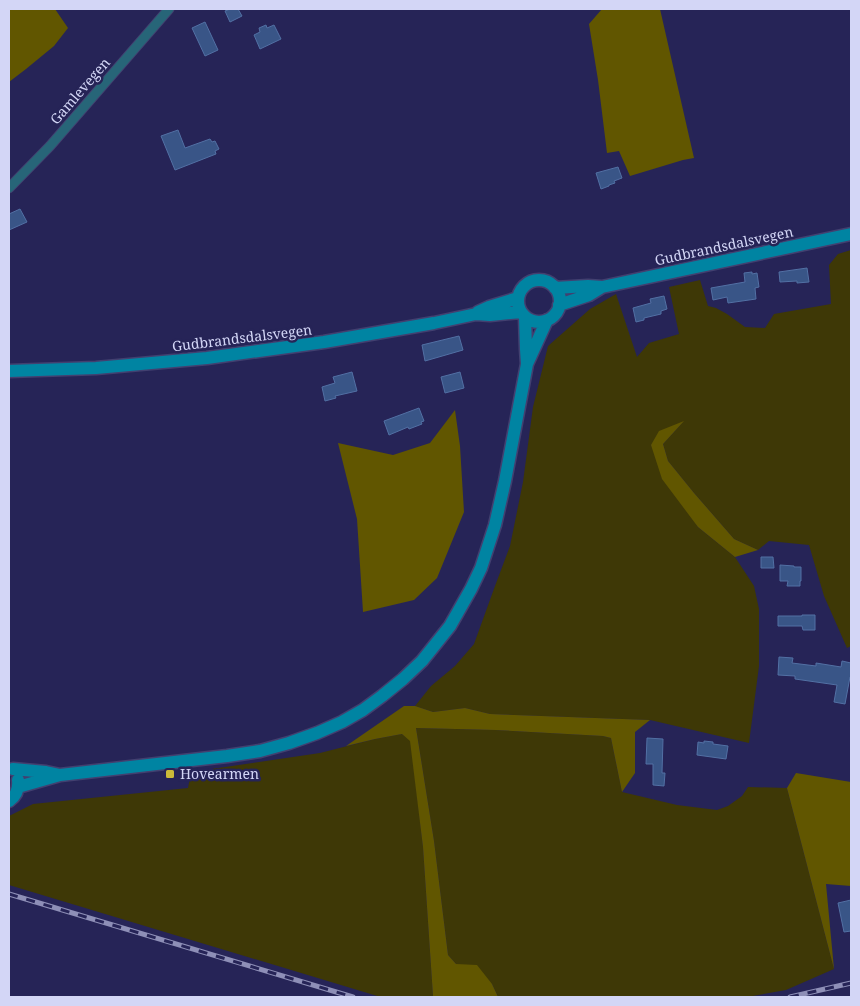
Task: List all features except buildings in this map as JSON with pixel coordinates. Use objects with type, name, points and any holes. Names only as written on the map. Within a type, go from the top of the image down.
[{"type":"main road","name":"Gudbrandsdalsvegen","points":[[555,288],[602,287],[851,234]]},
{"type":"main road","points":[[523,315],[535,322],[542,322],[555,314],[559,305],[559,296],[549,282],[536,280],[531,282],[522,288],[518,298],[518,305],[523,315],[527,364]]},
{"type":"main road","name":"Gudbrandsdalsvegen","points":[[559,305],[589,295],[602,287]]},
{"type":"main road","name":"Gudbrandsdalsvegen","points":[[476,314],[488,307],[518,298]]},
{"type":"main road","name":"Gudbrandsdalsvegen","points":[[9,371],[96,368],[157,363],[293,347],[391,331],[476,314],[523,315]]},
{"type":"main road","points":[[18,787],[60,776],[227,756],[260,751],[289,743],[342,722],[376,701],[403,679],[432,650],[450,626],[481,568],[495,525],[505,481],[527,364],[547,320]]},
{"type":"main road","points":[[11,768],[46,772],[60,776]]},
{"type":"main road","points":[[9,802],[16,795],[18,787],[17,777],[11,768]]},
{"type":"street","name":"Gamlevegen","points":[[9,188],[50,146],[169,9]]},
{"type":"shaded area","points":[[9,9],[55,9],[68,28],[54,46],[9,82]]},
{"type":"shaded area","points":[[602,9],[660,9],[694,158],[630,176],[619,151],[607,153],[589,24]]},
{"type":"shaded area","points":[[851,250],[851,646],[847,648],[824,596],[809,545],[769,541],[758,550],[734,539],[668,461],[663,444],[683,422],[651,445],[698,527],[735,557],[754,586],[759,609],[759,666],[749,743],[650,720],[490,714],[465,708],[433,712],[415,706],[431,686],[455,666],[474,644],[510,546],[523,482],[533,407],[548,346],[590,309],[616,294],[637,357],[649,343],[679,334],[669,287],[700,280],[708,306],[727,314],[745,327],[765,328],[774,314],[831,304],[829,265],[838,254]]},
{"type":"shaded area","points":[[455,410],[460,446],[464,512],[437,578],[414,600],[363,612],[357,519],[338,443],[393,455],[430,443]]},
{"type":"shaded area","points":[[684,421],[663,444],[668,461],[734,539],[758,550],[735,557],[698,527],[662,479],[651,445],[659,431]]},
{"type":"shaded area","points":[[404,706],[415,706],[433,712],[465,708],[490,714],[650,720],[635,732],[635,773],[622,792],[611,738],[495,730],[416,728],[434,841],[448,955],[456,964],[477,965],[492,984],[498,997],[433,996],[423,847],[410,741],[402,734],[346,746]]},
{"type":"shaded area","points":[[416,728],[495,730],[611,738],[622,792],[677,805],[717,810],[728,806],[742,796],[748,787],[787,788],[834,969],[786,990],[747,997],[498,997],[492,984],[456,964],[448,955],[434,841]]},
{"type":"shaded area","points":[[402,734],[411,741],[423,847],[433,996],[450,997],[381,997],[9,885],[9,816],[33,804],[188,788],[191,772],[320,753]]},
{"type":"shaded area","points":[[796,773],[851,782],[851,886],[826,884],[834,969],[787,788]]},
{"type":"railway","points":[[9,894],[353,997]]},
{"type":"railway","points":[[790,997],[851,983]]},
{"type":"place","name":"Hovearmen","points":[[170,774]]}]
